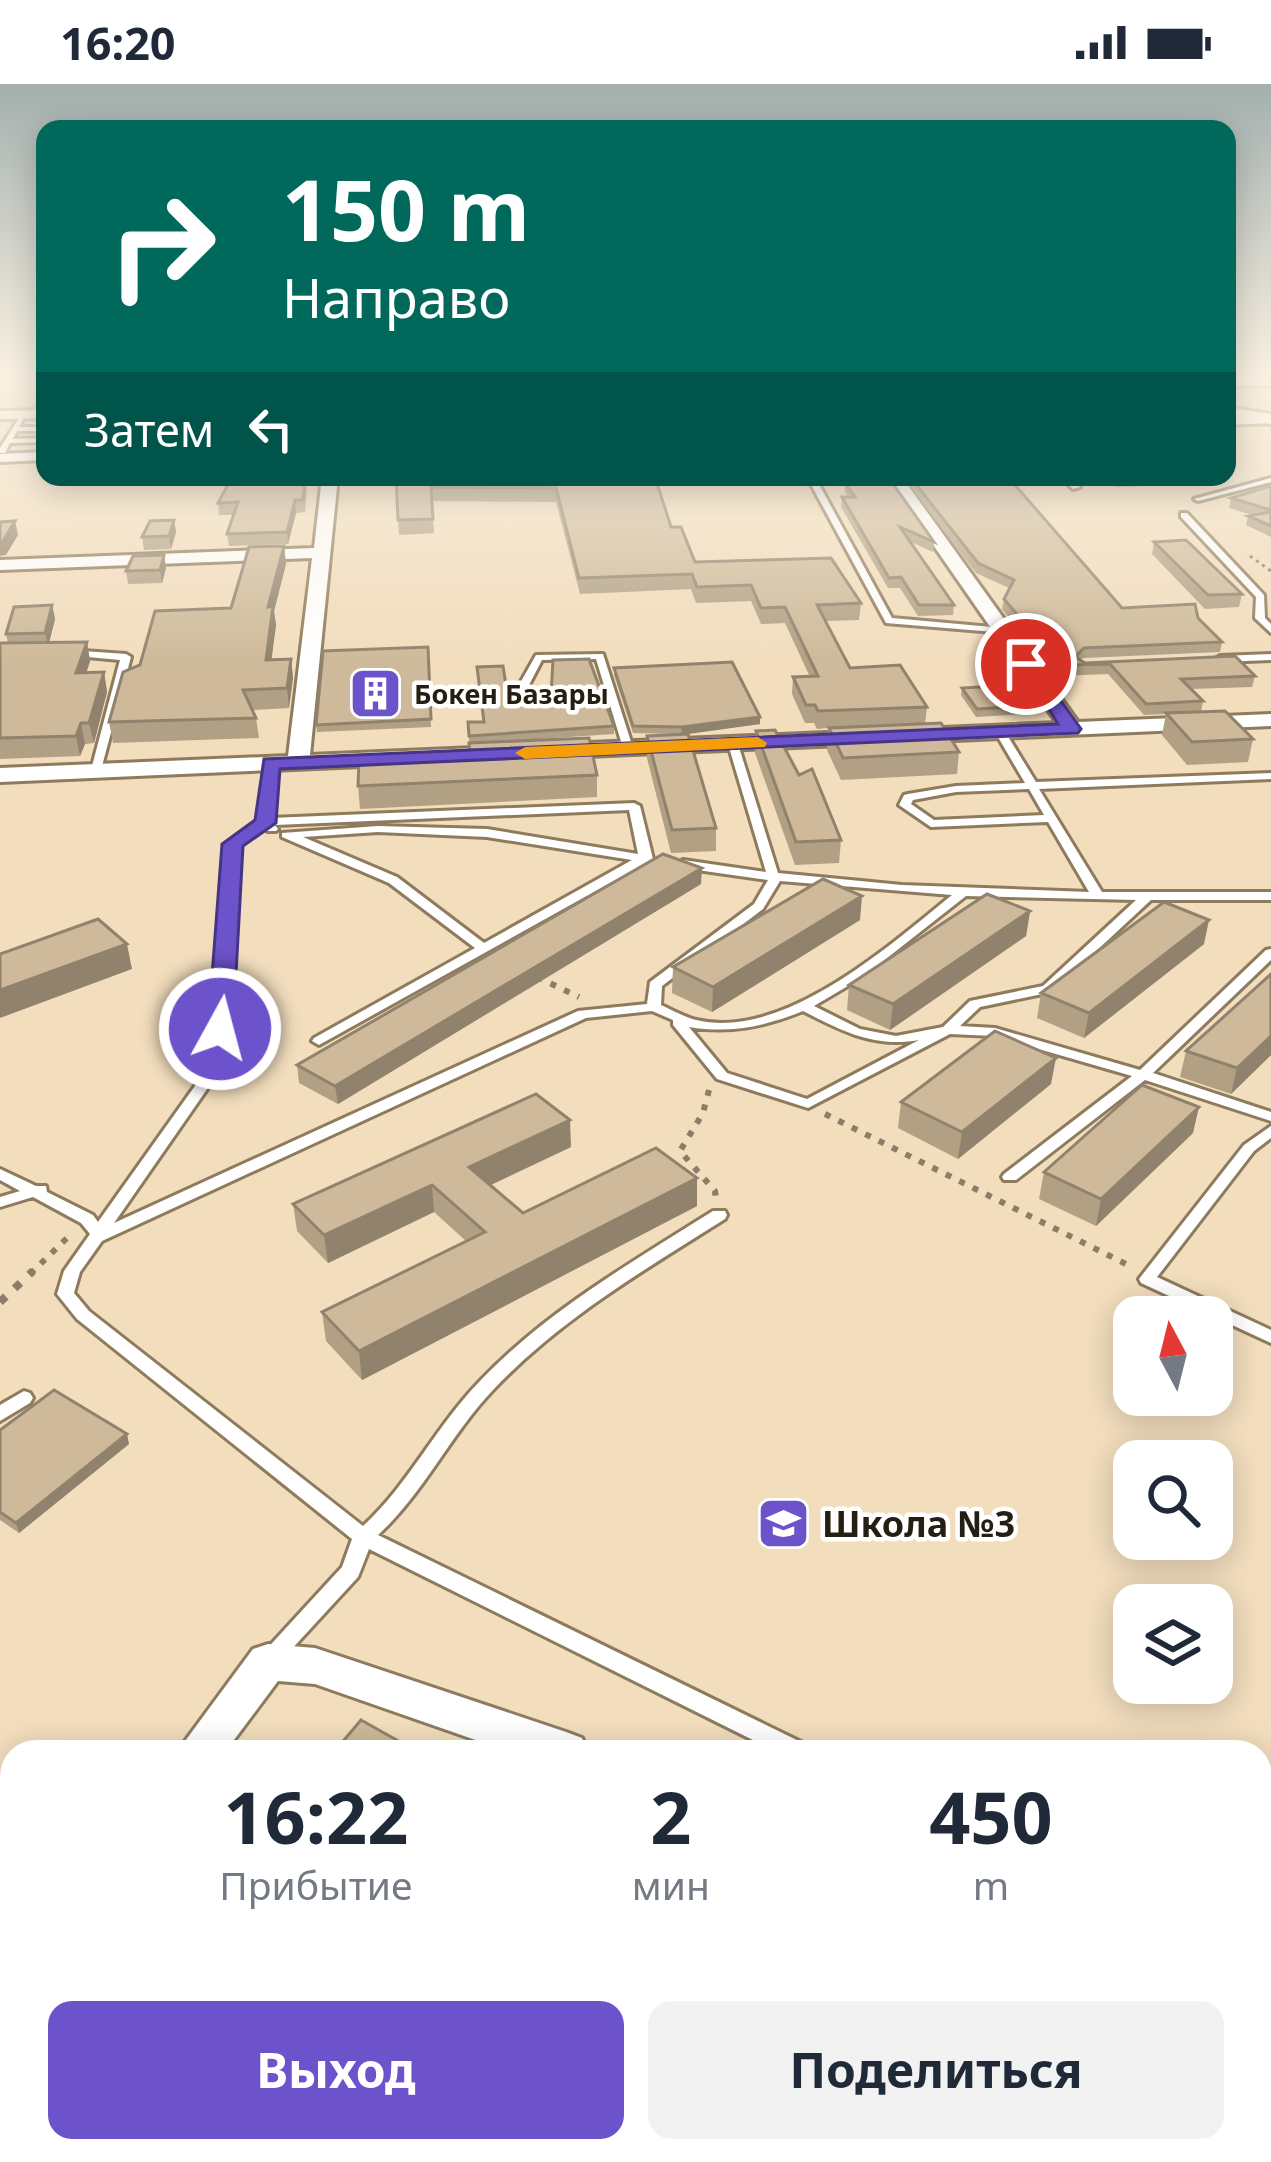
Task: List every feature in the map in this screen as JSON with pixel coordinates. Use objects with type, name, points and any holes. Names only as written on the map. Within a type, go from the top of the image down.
[{"type":"street","points":[[298,762],[329,486]]},
{"type":"street","points":[[899,486],[1072,729]]},
{"type":"street","points":[[0,565],[322,553]]},
{"type":"street","points":[[0,775],[1271,720]]},
{"type":"street","points":[[208,1740],[268,1662],[315,1666],[531,1740]]},
{"type":"lane","points":[[1198,499],[1271,480]]},
{"type":"lane","points":[[816,486],[889,621],[1003,631]]},
{"type":"lane","points":[[1184,515],[1262,597],[1260,618],[1271,630]]},
{"type":"lane","points":[[831,564],[855,563]]},
{"type":"lane","points":[[60,653],[126,657],[96,770]]},
{"type":"lane","points":[[524,685],[538,657],[600,656],[628,748]]},
{"type":"lane","points":[[1201,660],[1271,657]]},
{"type":"lane","points":[[1000,732],[1097,896]]},
{"type":"lane","points":[[655,1007],[655,985],[760,906],[774,880],[733,744]]},
{"type":"lane","points":[[266,823],[271,763]]},
{"type":"lane","points":[[1051,818],[932,824],[905,806],[908,797],[920,792],[1271,776]]},
{"type":"lane","points":[[646,858],[634,806],[266,823],[232,844],[226,989],[214,1069],[72,1271],[64,1294],[83,1316],[363,1537],[775,1740]]},
{"type":"lane","points":[[266,823],[393,880],[481,947]]},
{"type":"lane","points":[[286,835],[378,830],[487,833],[774,880],[962,893],[1271,896]]},
{"type":"lane","points":[[319,1041],[646,858]]},
{"type":"lane","points":[[678,1022],[725,1027],[808,1008],[962,893]]},
{"type":"lane","points":[[100,1236],[583,1014],[655,1007],[678,1022],[722,1076],[808,1104],[948,1030],[975,1004],[1047,989],[1147,897]]},
{"type":"lane","points":[[1010,1177],[1143,1076],[1271,953]]},
{"type":"lane","points":[[808,1008],[856,1032],[896,1040],[948,1030],[1049,1044],[1271,1117]]},
{"type":"lane","points":[[1271,1130],[1249,1148],[1148,1279],[1271,1337]]},
{"type":"lane","points":[[0,1174],[40,1190],[87,1219],[100,1236]]},
{"type":"lane","points":[[0,1202],[40,1190]]},
{"type":"lane","points":[[268,1662],[351,1571],[363,1537],[399,1507],[459,1416],[565,1312],[718,1215]]},
{"type":"lane","points":[[0,1414],[24,1398]]},
{"type":"path","points":[[534,976],[609,1011]]},
{"type":"path","points":[[711,1080],[704,1113],[680,1151],[715,1191],[718,1215]]},
{"type":"path","points":[[808,1104],[1105,1249],[1148,1279]]},
{"type":"path","points":[[0,1302],[87,1219]]},
{"type":"building","points":[[227,486],[305,486],[303,500],[295,500],[287,532],[227,534],[238,502],[218,503]]},
{"type":"building","points":[[396,486],[658,486],[671,527],[681,527],[695,562],[831,558],[861,603],[817,605],[850,668],[900,665],[927,707],[818,711],[815,705],[806,705],[793,677],[818,676],[785,607],[761,608],[751,585],[697,587],[692,574],[579,578],[556,488],[431,487],[433,519],[398,520]]},
{"type":"building","points":[[847,486],[895,486],[934,542],[900,527],[954,605],[919,605],[901,577],[889,578],[842,497],[855,497]]},
{"type":"building","points":[[917,486],[1016,486],[1122,608],[1195,604],[1198,618],[1222,642],[1084,648],[1075,657],[1085,663],[1235,656],[1255,676],[1181,679],[1203,701],[1146,704],[1110,664],[1060,665],[1004,599],[1014,580],[978,563]]},
{"type":"building","points":[[1271,486],[1271,510],[1231,498]]},
{"type":"building","points":[[1271,512],[1271,526],[1248,516]]},
{"type":"building","points":[[174,520],[169,536],[142,537],[150,521]]},
{"type":"building","points":[[15,521],[3,541],[0,542],[0,522]]},
{"type":"building","points":[[1186,540],[1242,594],[1208,595],[1154,542]]},
{"type":"building","points":[[284,546],[268,607],[273,606],[266,660],[291,659],[287,688],[243,690],[256,718],[109,722],[123,672],[140,665],[155,611],[231,608],[249,547]]},
{"type":"building","points":[[164,555],[160,570],[126,571],[133,556]]},
{"type":"building","points":[[52,605],[45,633],[6,634],[14,607]]},
{"type":"building","points":[[87,642],[76,673],[104,672],[89,723],[81,723],[76,736],[0,738],[0,643]]},
{"type":"building","name":"Бокен Базары","points":[[428,647],[431,719],[316,725],[323,651]]},
{"type":"building","points":[[589,659],[614,726],[469,736],[468,722],[484,722],[477,667],[503,666],[508,698],[551,696],[553,660]]},
{"type":"building","points":[[732,662],[760,717],[682,727],[633,726],[614,668]]},
{"type":"building","points":[[1030,684],[1042,705],[977,709],[962,688]]},
{"type":"building","points":[[1225,711],[1253,739],[1192,742],[1166,713]]},
{"type":"building","points":[[941,723],[959,752],[843,758],[829,728]]},
{"type":"building","points":[[775,730],[799,775],[812,769],[841,840],[796,842],[756,731]]},
{"type":"building","points":[[688,734],[716,828],[672,830],[647,736]]},
{"type":"building","points":[[589,738],[597,775],[358,786],[359,760],[470,755],[469,743]]},
{"type":"building","points":[[663,854],[702,868],[335,1086],[297,1065]]},
{"type":"building","points":[[823,879],[862,896],[713,987],[673,967]]},
{"type":"building","points":[[987,894],[1030,911],[893,1004],[849,985]]},
{"type":"building","points":[[1164,902],[1209,920],[1089,1013],[1041,993]]},
{"type":"building","points":[[98,919],[127,944],[0,990],[0,954]]},
{"type":"building","points":[[1271,974],[1271,1036],[1237,1068],[1186,1051]]},
{"type":"building","points":[[995,1031],[1056,1058],[962,1132],[901,1102]]},
{"type":"building","points":[[1142,1085],[1199,1107],[1101,1199],[1044,1172]]},
{"type":"building","points":[[536,1094],[570,1120],[469,1167],[523,1213],[656,1148],[697,1178],[359,1351],[322,1312],[485,1232],[432,1185],[324,1235],[293,1204]]},
{"type":"building","points":[[54,1390],[127,1434],[16,1523],[0,1512],[0,1430]]},
{"type":"building","points":[[361,1720],[397,1740],[344,1740]]},
{"type":"slow traffic","points":[[525,753],[758,743]]},
{"type":"place","name":"Бокен Базары","points":[[375,693]]},
{"type":"place","name":"Школа №3","points":[[783,1523]]},
{"type":"route","points":[[220,1029],[232,844],[266,823],[271,763],[1072,729],[1026,664]]}]
